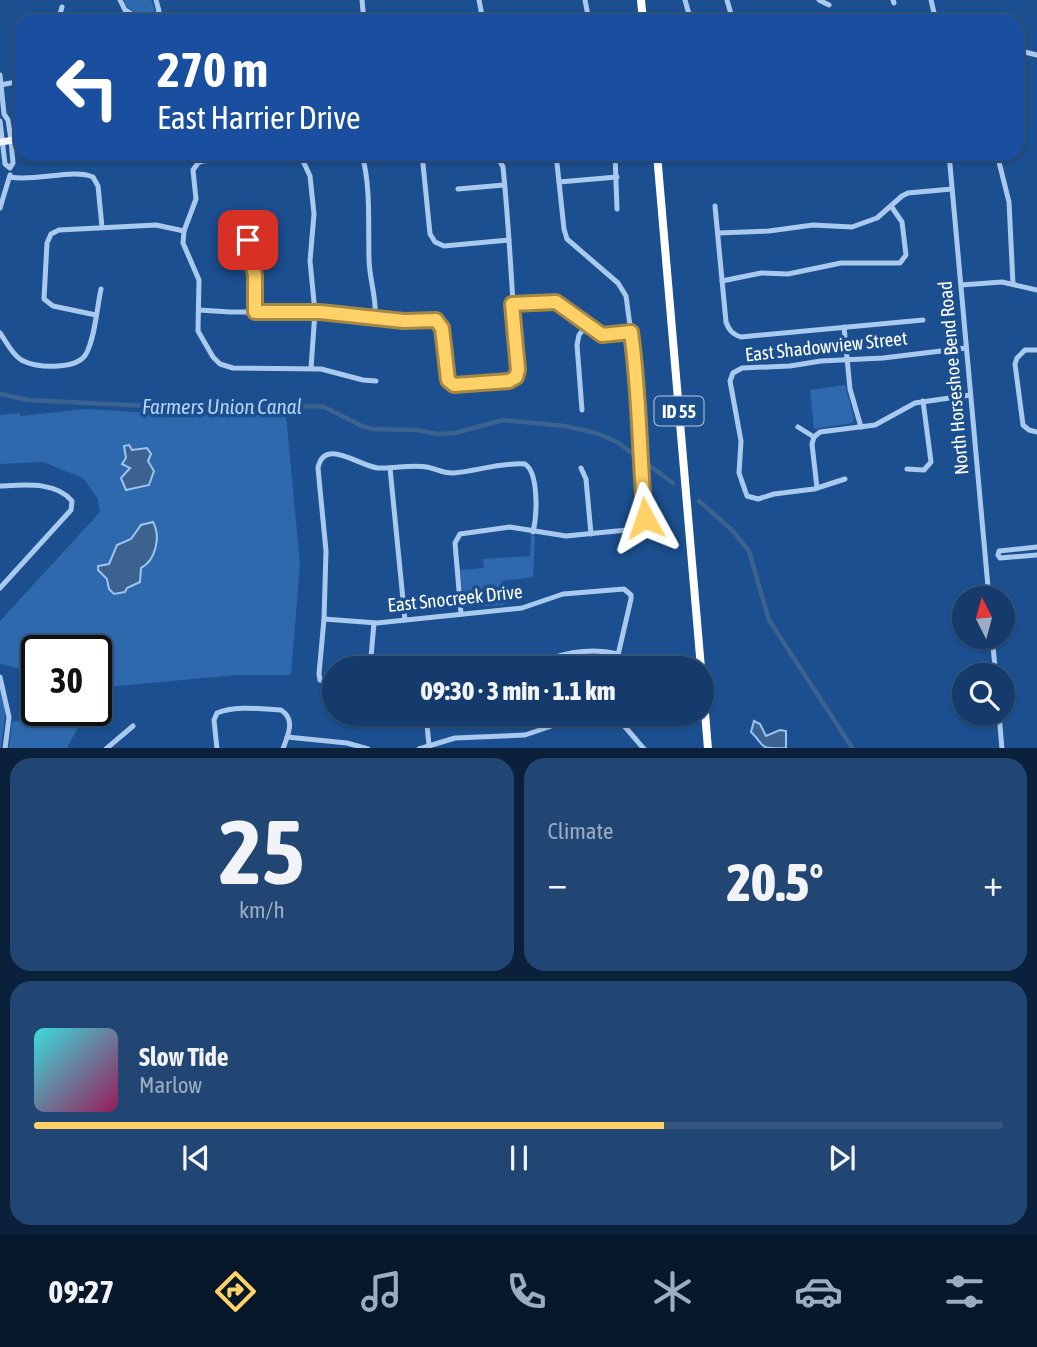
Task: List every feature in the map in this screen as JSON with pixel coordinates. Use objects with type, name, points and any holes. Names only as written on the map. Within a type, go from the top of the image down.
[{"type":"highway","name":"ID 55","points":[[658,161],[700,656]]},
{"type":"highway","points":[[706,726],[708,748]]},
{"type":"street","points":[[120,0],[125,10],[132,14]]},
{"type":"street","points":[[818,0],[829,5]]},
{"type":"street","points":[[60,14],[62,7]]},
{"type":"street","points":[[0,75],[1,119],[8,120],[4,141],[13,163],[0,208]]},
{"type":"street","points":[[209,161],[198,163],[192,170],[196,199],[184,231],[185,250],[199,280],[198,331],[213,357],[220,364],[233,368],[311,368],[376,382]]},
{"type":"street","points":[[363,161],[370,221],[369,263],[377,303],[375,318]]},
{"type":"street","points":[[423,161],[430,234],[435,242],[444,246],[509,240]]},
{"type":"street","points":[[199,310],[315,312],[439,322],[450,383],[458,386],[509,381],[516,377],[518,370],[503,167],[500,161]]},
{"type":"street","points":[[461,614],[454,543],[463,533],[510,527],[558,536],[591,534],[637,528],[643,525],[645,518],[626,296],[622,287],[567,239],[557,161]]},
{"type":"street","points":[[616,161],[617,209]]},
{"type":"street","name":"North Horseshoe Bend Road","points":[[950,161],[988,586]]},
{"type":"street","points":[[999,161],[1009,202],[1013,284]]},
{"type":"street","points":[[303,162],[310,176],[314,214],[310,261],[315,312],[311,368]]},
{"type":"street","points":[[10,177],[27,179],[83,174],[93,177],[98,186],[102,227]]},
{"type":"street","points":[[559,182],[617,177]]},
{"type":"street","points":[[458,189],[504,184]]},
{"type":"street","points":[[718,233],[769,231],[813,225],[852,227],[877,218],[908,193],[952,189]]},
{"type":"street","points":[[715,206],[726,322],[732,333],[741,337],[923,320]]},
{"type":"street","points":[[722,281],[761,273],[788,274],[841,263],[897,264],[906,255],[904,229],[891,206]]},
{"type":"street","points":[[254,215],[248,240],[255,276],[255,312]]},
{"type":"street","points":[[96,315],[53,306],[44,299],[47,243],[51,234],[59,230],[161,225],[184,231]]},
{"type":"street","points":[[961,285],[997,282],[1037,290]]},
{"type":"street","points":[[0,333],[15,355],[27,363],[65,366],[83,359],[90,345],[101,289]]},
{"type":"street","points":[[512,304],[556,302],[602,335],[631,332]]},
{"type":"street","points":[[582,410],[577,345],[579,335],[587,325]]},
{"type":"street","points":[[844,327],[850,388],[861,427]]},
{"type":"street","name":"East Shadowview Street","points":[[817,488],[758,499],[747,496],[739,473],[741,441],[730,381],[733,373],[742,368],[883,358],[966,348]]},
{"type":"street","points":[[1037,350],[1024,350],[1016,364],[1021,420],[1026,428],[1037,432]]},
{"type":"street","points":[[845,480],[817,488],[812,444],[814,437],[820,432],[875,425],[915,403],[970,395]]},
{"type":"street","points":[[907,469],[924,470],[931,463],[923,401]]},
{"type":"street","points":[[798,427],[814,437]]},
{"type":"street","points":[[322,680],[326,551],[318,468],[320,459],[325,455],[336,453],[362,465],[390,468],[427,467],[444,473],[521,463],[529,466],[532,471],[537,513],[533,532]]},
{"type":"street","points":[[390,468],[405,620]]},
{"type":"street","points":[[580,468],[586,479],[591,534]]},
{"type":"street","points":[[0,485],[47,487],[67,495],[72,501],[71,510],[0,588]]},
{"type":"street","points":[[985,556],[998,555],[999,551],[1037,550]]},
{"type":"street","name":"East Snocreek Drive","points":[[324,619],[373,623],[522,608],[563,593],[618,588],[628,591],[631,599],[618,654]]},
{"type":"street","points":[[371,656],[373,623]]},
{"type":"street","points":[[556,656],[567,652],[603,650],[618,654]]},
{"type":"street","points":[[0,677],[9,717],[5,748]]},
{"type":"street","points":[[217,748],[214,720],[217,713],[223,710],[281,710],[289,718],[283,748]]},
{"type":"street","points":[[106,748],[133,726]]},
{"type":"street","points":[[427,726],[429,745]]},
{"type":"street","points":[[419,748],[455,738],[525,735],[552,726]]},
{"type":"street","points":[[625,726],[644,748]]},
{"type":"street","points":[[1000,726],[1002,748]]},
{"type":"street","points":[[287,737],[348,743],[368,748]]},
{"type":"shaded area","points":[[124,0],[151,0],[155,10],[152,14],[138,14],[127,7]]},
{"type":"shaded area","points":[[845,385],[854,418],[852,423],[814,429],[810,390]]},
{"type":"shaded area","points":[[85,409],[172,414],[286,415],[300,564],[291,675],[236,675],[112,687],[112,635],[21,635],[21,669],[0,664],[0,621],[100,512],[98,499],[83,478],[43,462],[0,464],[0,415],[20,413],[21,416]]},
{"type":"shaded area","points":[[129,445],[132,450],[147,448],[151,454],[148,461],[154,471],[149,485],[126,490],[121,478],[130,468],[122,464],[126,458],[124,446]]},
{"type":"shaded area","points":[[153,522],[157,534],[156,547],[141,568],[140,582],[127,588],[125,592],[114,594],[98,566],[109,564],[117,545],[131,539],[141,525]]},
{"type":"shaded area","points":[[531,535],[535,536],[533,577],[502,581],[504,605],[464,607],[460,570],[484,568],[483,559],[530,556]]},
{"type":"shaded area","points":[[0,688],[6,707],[0,748]]},
{"type":"shaded area","points":[[21,720],[21,726],[79,726],[67,748],[9,748],[12,722]]},
{"type":"shaded area","points":[[754,721],[760,724],[766,736],[780,730],[786,731],[786,748],[763,746],[751,732]]},
{"type":"waterway","name":"Farmers Union Canal","points":[[0,394],[28,400],[168,407],[314,406],[324,407],[372,429],[416,430],[438,434],[455,433],[503,420],[565,426],[596,433],[617,442],[673,483]]},
{"type":"waterway","name":"Farmers Union Canal","points":[[699,501],[732,530],[749,551],[769,620],[852,748]]},
{"type":"route","points":[[248,240],[255,276],[255,312],[320,312],[404,321],[436,320],[442,328],[448,380],[458,386],[509,381],[518,374],[512,304],[556,302],[602,335],[631,332],[642,448],[640,470],[645,518]]}]
